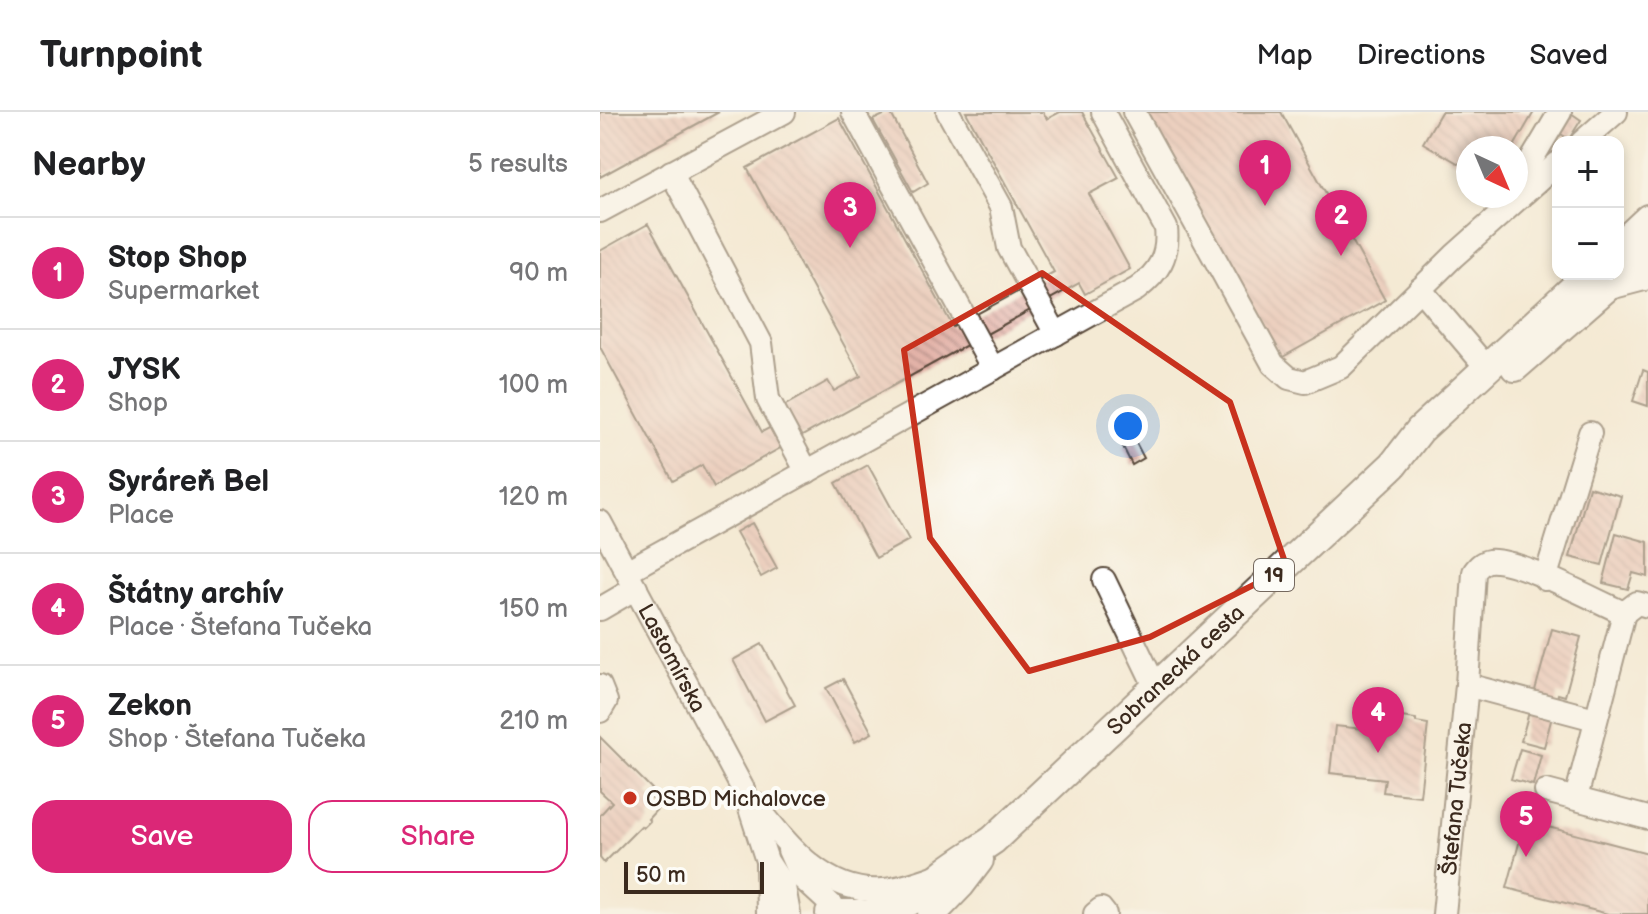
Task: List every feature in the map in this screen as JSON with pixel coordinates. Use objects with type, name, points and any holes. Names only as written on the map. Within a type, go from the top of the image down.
[{"type":"main road","points":[[1624,241],[1648,219]]},
{"type":"main road","name":"Sobranecká cesta","points":[[953,879],[1393,465],[1420,430],[1487,368],[1597,282],[1648,251]]},
{"type":"main road","name":"Sobranecká cesta","points":[[1393,465],[1427,445],[1597,282]]},
{"type":"main road","name":"19","points":[[869,914],[886,912],[953,879]]},
{"type":"main road","name":"19","points":[[932,914],[953,879]]},
{"type":"street","points":[[600,211],[784,112]]},
{"type":"street","points":[[853,112],[993,369]]},
{"type":"street","points":[[948,112],[1001,207],[1009,248],[1056,334]]},
{"type":"street","points":[[600,609],[632,579],[807,472],[1137,289],[1153,277],[1163,262],[1168,244],[1166,228],[1103,112]]},
{"type":"street","points":[[1134,112],[1273,364],[1289,378],[1305,382],[1341,367],[1505,208]]},
{"type":"street","points":[[1528,166],[1560,112]]},
{"type":"street","points":[[1589,136],[1616,112]]},
{"type":"street","points":[[1528,187],[1552,168]]},
{"type":"street","points":[[671,172],[761,343],[768,399],[807,472]]},
{"type":"street","points":[[1597,282],[1648,278]]},
{"type":"street","points":[[1420,289],[1487,368]]},
{"type":"street","points":[[1590,433],[1545,579],[1624,613]]},
{"type":"street","name":"Lastomírska","points":[[600,522],[745,793]]},
{"type":"street","name":"Štefana Tučeka","points":[[1444,914],[1467,685],[1474,572],[1481,564],[1491,561],[1519,567],[1545,579]]},
{"type":"street","points":[[1104,580],[1155,686]]},
{"type":"street","points":[[1576,798],[1624,613],[1637,603],[1648,606]]},
{"type":"street","points":[[1467,685],[1595,719]]},
{"type":"street","points":[[600,686],[606,701],[600,711]]},
{"type":"street","points":[[1546,791],[1648,818]]},
{"type":"street","points":[[745,793],[787,845],[834,882],[866,890],[953,879],[948,914]]},
{"type":"street","points":[[745,793],[767,861],[784,887],[789,914]]},
{"type":"street","points":[[787,845],[801,877],[819,897],[843,913]]},
{"type":"street","points":[[767,861],[768,914]]},
{"type":"street","points":[[1095,914],[1101,909],[1105,914]]},
{"type":"highlighted area","points":[[1042,273],[1230,402],[1287,568],[1150,637],[1029,671],[930,538],[904,350]]},
{"type":"building","points":[[600,112],[719,112],[600,177]]},
{"type":"building","points":[[890,112],[928,183],[913,192],[873,120]]},
{"type":"building","points":[[966,112],[1043,112],[1047,119],[1060,112],[1082,112],[1119,178],[1089,194],[1130,269],[1085,294],[1079,283],[714,487],[702,465],[673,481],[600,347],[600,251],[648,224],[762,432],[790,417],[784,406],[828,381],[834,391],[861,376],[747,168],[839,118],[953,327],[1054,272]]},
{"type":"building","points":[[1144,112],[1281,112],[1385,300],[1281,358]]},
{"type":"building","points":[[1441,112],[1534,112],[1520,136],[1456,136],[1456,162],[1423,143]]},
{"type":"building","points":[[1571,113],[1581,120],[1571,136],[1559,133]]},
{"type":"building","points":[[1643,370],[1648,372],[1648,406],[1633,401]]},
{"type":"building","points":[[1135,441],[1144,458],[1132,465],[1123,447]]},
{"type":"building","points":[[868,465],[909,540],[876,558],[836,483]]},
{"type":"building","points":[[1589,487],[1621,496],[1602,565],[1570,557]]},
{"type":"building","points":[[752,523],[777,568],[761,577],[736,532]]},
{"type":"building","points":[[1616,533],[1648,542],[1648,577],[1633,573],[1628,589],[1603,583]]},
{"type":"building","points":[[1552,629],[1581,637],[1565,696],[1558,694],[1544,747],[1521,741]]},
{"type":"building","points":[[762,644],[795,705],[765,721],[733,660]]},
{"type":"building","points":[[843,679],[872,733],[855,742],[826,688]]},
{"type":"building","points":[[1394,716],[1428,724],[1420,796],[1383,792],[1385,779],[1330,773],[1335,726],[1392,732]]},
{"type":"building","name":"OSBD Michalovce","points":[[600,737],[652,789],[647,794],[660,806],[648,819],[650,821],[604,863],[600,858],[600,815],[612,802],[600,791]]},
{"type":"building","points":[[1520,749],[1541,755],[1533,785],[1511,779]]},
{"type":"building","points":[[1525,821],[1648,853],[1648,914],[1608,914],[1507,888]]},
{"type":"place","name":"Stop Shop","points":[[1265,206]]},
{"type":"place","name":"Syráreň Bel","points":[[850,248]]},
{"type":"place","name":"JYSK","points":[[1341,256]]},
{"type":"place","name":"Štátny archív","points":[[1378,753]]},
{"type":"place","name":"OSBD Michalovce","points":[[630,798]]},
{"type":"place","name":"Zekon","points":[[1526,857]]}]
